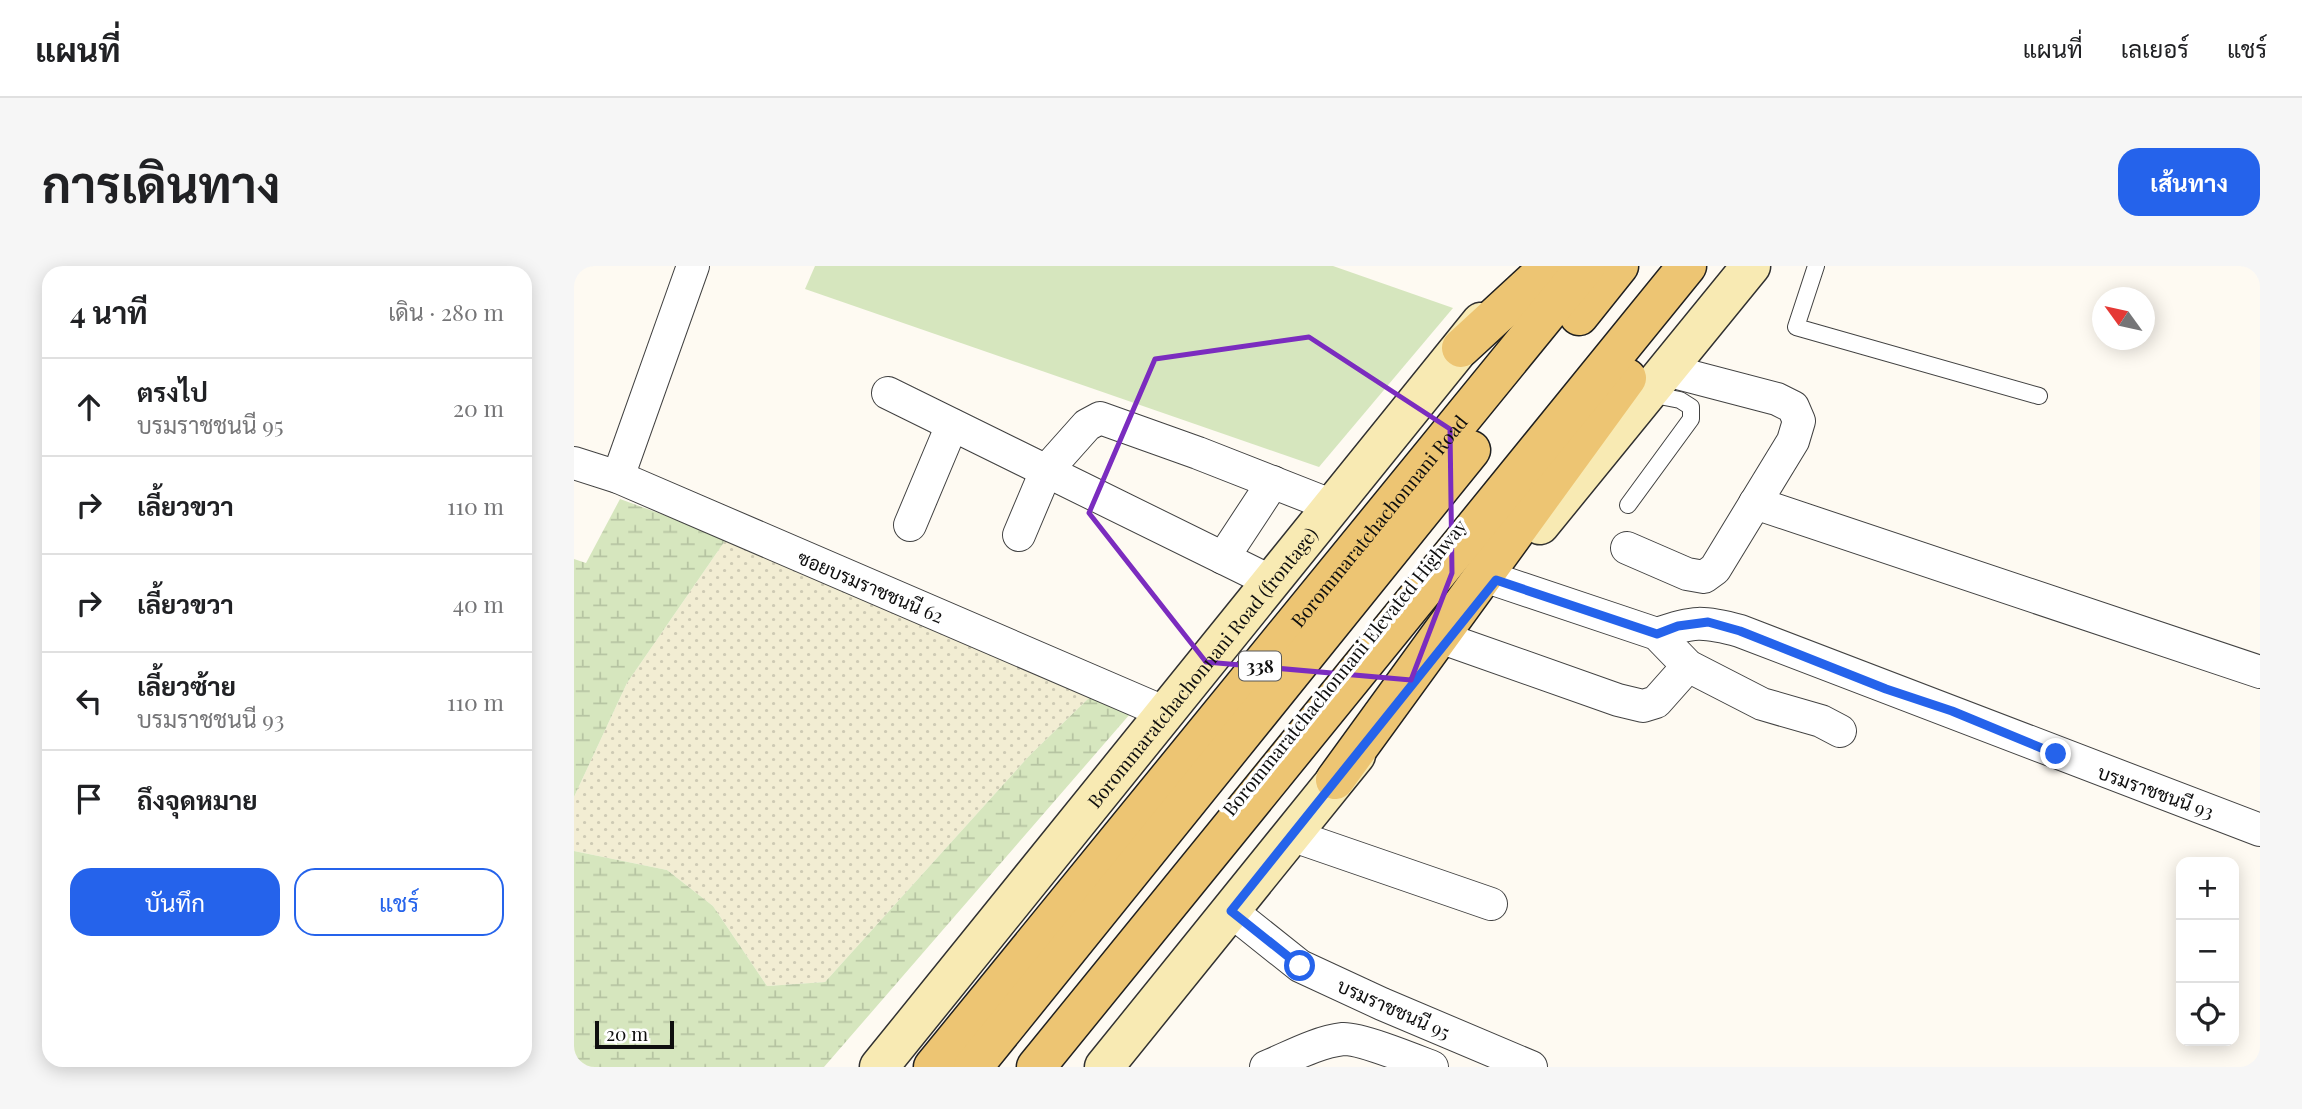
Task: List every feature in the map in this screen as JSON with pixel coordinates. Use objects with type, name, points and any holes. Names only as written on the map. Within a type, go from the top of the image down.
[{"type":"main road","name":"Borommaratchachonnani Road (frontage)","points":[[879,1067],[1526,266]]},
{"type":"main road","points":[[1461,348],[1550,266]]},
{"type":"main road","name":"Borommaratchachonnani Road","points":[[933,1067],[966,1052],[1586,266]]},
{"type":"main road","name":"Borommaratchachonnani Elevated Highway","points":[[966,1052],[1619,266]]},
{"type":"main road","name":"Borommaratchachonnani Elevated Highway","points":[[1020,1067],[1669,266]]},
{"type":"main road","points":[[1037,1067],[1687,266]]},
{"type":"main road","points":[[1335,780],[1709,266]]},
{"type":"main road","points":[[1104,1067],[1751,266]]},
{"type":"main road","points":[[928,1067],[966,1052]]},
{"type":"street","points":[[618,477],[682,269]]},
{"type":"street","points":[[1627,548],[1687,574],[1704,577],[1714,569],[1793,441],[1799,421],[1793,407],[1777,399],[1656,382]]},
{"type":"street","points":[[888,393],[1272,582]]},
{"type":"street","points":[[1019,535],[1046,471],[1087,425],[1100,418],[1333,506]]},
{"type":"street","points":[[910,525],[952,425]]},
{"type":"street","name":"ซอยบรมราชชนนี 62","points":[[574,463],[618,477],[1166,713]]},
{"type":"street","points":[[1223,558],[1273,482]]},
{"type":"street","points":[[1755,503],[2260,672]]},
{"type":"street","points":[[1496,580],[1657,634],[1688,666],[1762,704],[1821,721],[1840,731]]},
{"type":"street","name":"บรมราชชนนี 93","points":[[1657,634],[1678,626],[1708,622],[1740,631],[2260,830]]},
{"type":"street","points":[[1448,640],[1618,701],[1643,706],[1656,702],[1688,666]]},
{"type":"street","points":[[1292,835],[1491,904]]},
{"type":"street","name":"บรมราชชนนี 95","points":[[1231,911],[1300,966],[1531,1067]]},
{"type":"street","points":[[1266,1067],[1308,1049],[1345,1039],[1433,1067]]},
{"type":"lane","points":[[1816,266],[1796,327],[2039,396]]},
{"type":"lane","points":[[1628,505],[1691,419],[1691,407],[1656,382]]},
{"type":"highlighted area","points":[[1309,337],[1450,429],[1452,573],[1411,680],[1206,662],[1089,513],[1155,359]]},
{"type":"shaded area","points":[[727,538],[1093,694],[1029,756],[825,982],[767,986],[713,906],[667,870],[574,851],[574,797],[627,683]]},
{"type":"green space","points":[[815,266],[1333,266],[1453,308],[1319,467],[805,289]]},
{"type":"green space","points":[[620,499],[727,538],[627,683],[574,797],[574,559],[586,563]]},
{"type":"green space","points":[[1093,694],[1130,714],[824,1067],[574,1067],[574,851],[667,870],[713,906],[767,986],[825,982],[1029,756]]},
{"type":"route","points":[[1300,966],[1231,911],[1496,580],[1657,634],[1678,626],[1708,622],[1740,631],[1886,689],[1952,711],[2056,754]]}]
